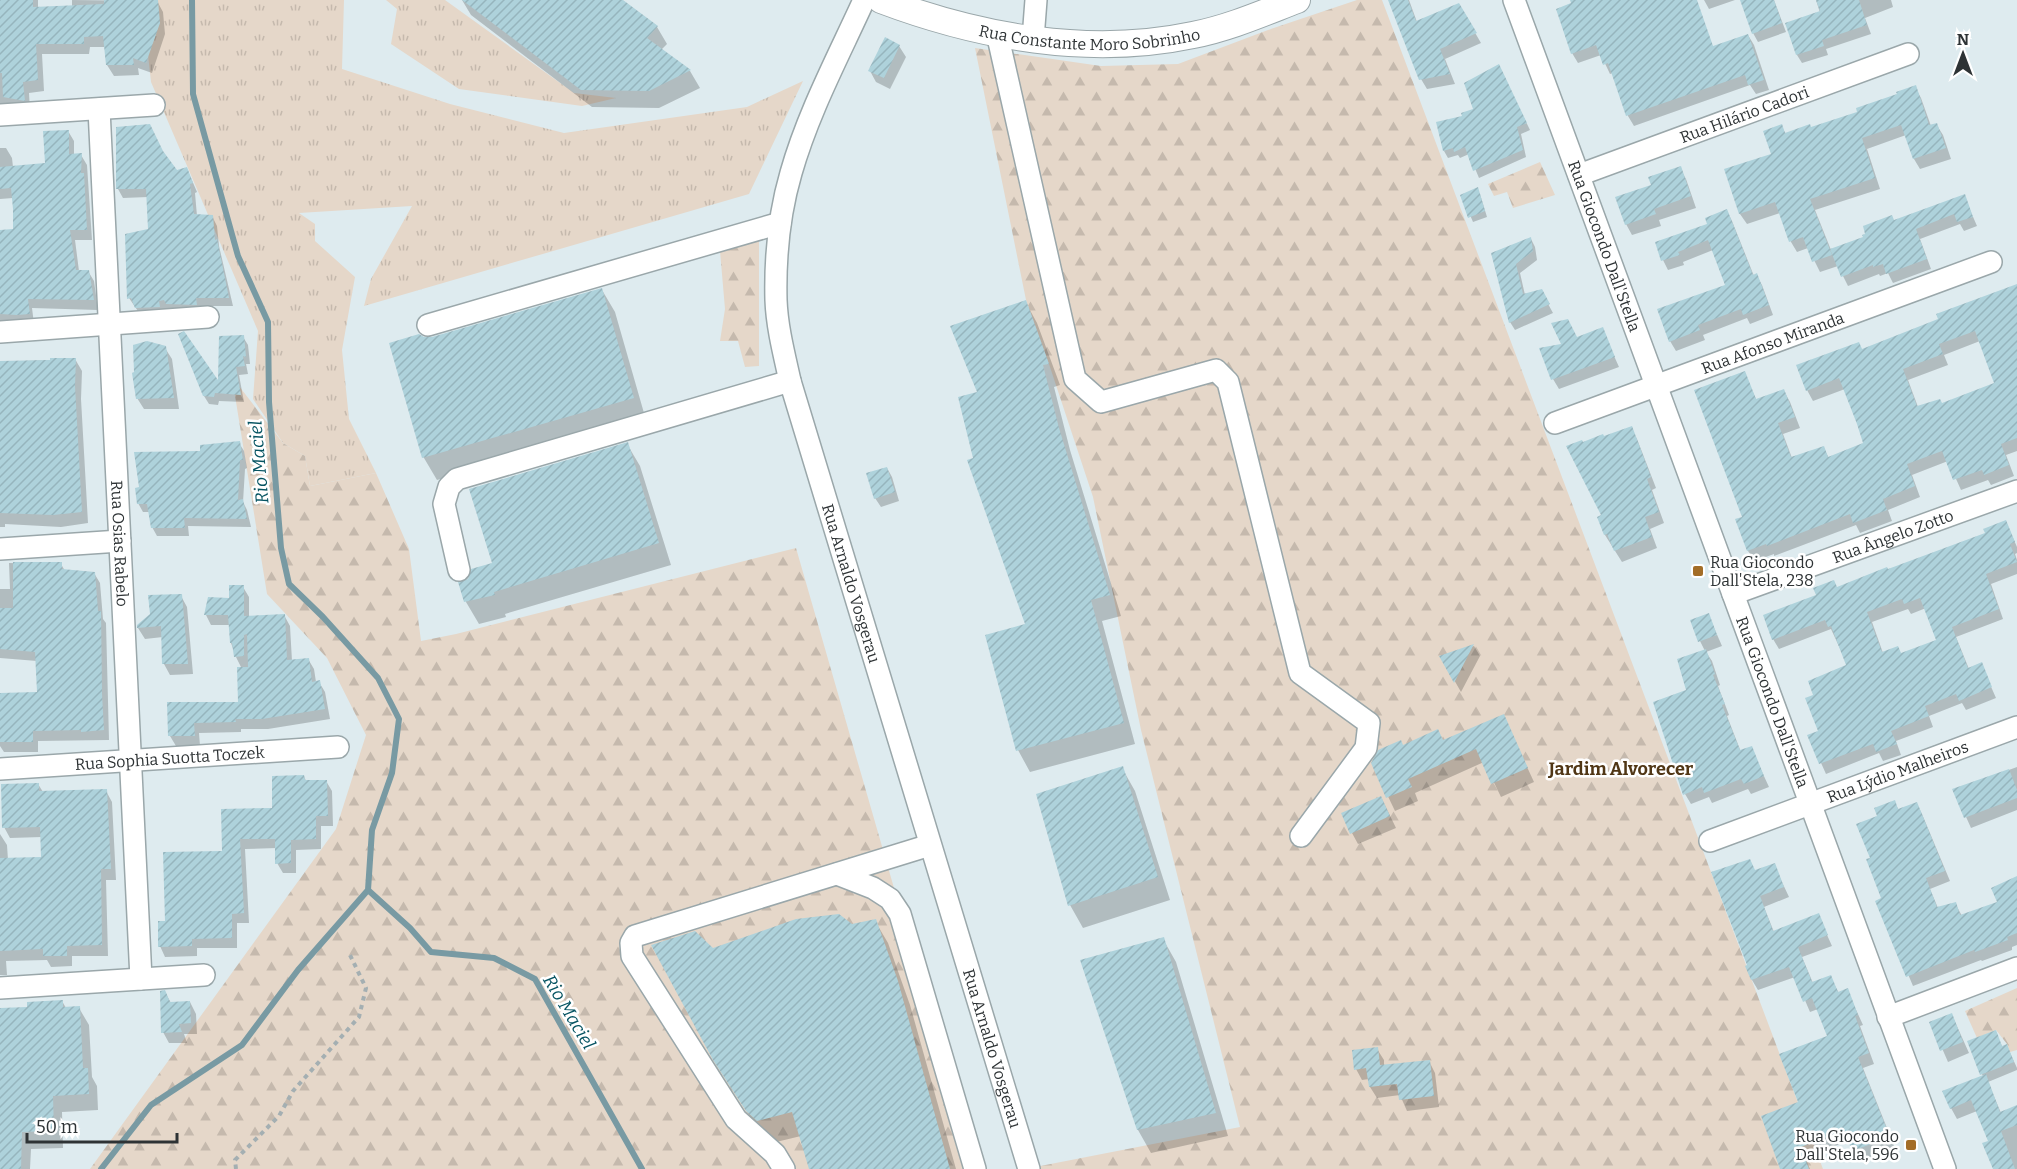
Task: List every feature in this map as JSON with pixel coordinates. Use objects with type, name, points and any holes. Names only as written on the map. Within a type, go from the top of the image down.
[{"type":"main road","name":"Rua Constante Moro Sobrinho","points":[[881,0],[953,24],[1032,39],[1097,45],[1130,45],[1196,35],[1297,0]]},
{"type":"street","name":"Rua Arnaldo Vosgerau","points":[[864,0],[808,124],[791,173],[780,223],[776,261],[776,301],[781,341],[790,381],[1029,1169]]},
{"type":"street","points":[[1032,39],[1036,0]]},
{"type":"street","name":"Rua Giocondo Dall'Stella","points":[[1514,0],[1945,1169]]},
{"type":"street","points":[[998,33],[1076,379],[1101,402],[1216,370],[1228,382],[1300,673],[1369,723],[1366,748],[1301,836]]},
{"type":"street","name":"Rua Hilário Cadori","points":[[1579,175],[1908,54]]},
{"type":"street","points":[[0,115],[154,105]]},
{"type":"street","name":"Rua Osias Rabelo","points":[[99,109],[141,979]]},
{"type":"street","points":[[428,325],[780,223]]},
{"type":"street","name":"Rua Afonso Miranda","points":[[1555,423],[1991,262]]},
{"type":"street","points":[[0,332],[208,317]]},
{"type":"street","points":[[459,570],[444,504],[449,487],[457,479],[790,381]]},
{"type":"street","name":"Rua Ângelo Zotto","points":[[1733,594],[2017,490]]},
{"type":"street","points":[[0,549],[120,541]]},
{"type":"street","name":"Rua Lýdio Malheiros","points":[[1710,841],[2017,727]]},
{"type":"street","name":"Rua Sophia Suotta Toczek","points":[[0,769],[338,747]]},
{"type":"street","points":[[784,1169],[775,1154],[736,1119],[632,956],[631,943],[635,936],[930,845]]},
{"type":"street","points":[[837,874],[873,888],[890,898],[900,914],[975,1169]]},
{"type":"street","points":[[1888,1017],[2017,968]]},
{"type":"street","points":[[0,988],[204,975]]},
{"type":"path","points":[[236,1169],[235,1160],[279,1116],[293,1091],[359,1017],[366,987],[350,955]]},
{"type":"green space","points":[[142,0],[344,0],[342,69],[450,104],[564,133],[747,107],[803,81],[749,194],[364,306],[371,279],[412,206],[299,213],[315,224],[315,241],[355,277],[342,350],[349,419],[376,473],[310,486],[305,456],[283,443],[253,399],[258,331],[151,82]]},
{"type":"green space","points":[[386,0],[445,0],[574,93],[616,98],[582,106],[459,89],[391,44],[397,9]]},
{"type":"green space","points":[[1357,0],[1382,0],[1823,1169],[1025,1169],[1240,1127],[1141,730],[1093,497],[1026,300],[975,48],[1101,66],[1178,64]]},
{"type":"green space","points":[[1540,162],[1555,195],[1513,208],[1507,192],[1494,196],[1488,184]]},
{"type":"green space","points":[[759,240],[759,366],[745,367],[738,341],[720,341],[725,309],[720,251]]},
{"type":"green space","points":[[232,377],[283,443],[305,456],[310,486],[376,473],[409,549],[421,641],[796,548],[975,1169],[90,1169],[336,829],[366,735],[327,658],[267,594]]},
{"type":"green space","points":[[2017,988],[2017,1050],[2010,1052],[1996,1030],[1977,1038],[1965,1011]]},
{"type":"building","points":[[0,0],[33,0],[33,7],[104,4],[104,0],[158,0],[160,23],[146,63],[133,58],[134,65],[106,65],[103,36],[84,37],[84,44],[36,44],[38,80],[23,82],[25,101],[3,97],[2,73],[0,73]]},
{"type":"building","points":[[462,0],[623,0],[658,26],[647,38],[691,70],[649,91],[581,90]]},
{"type":"building","points":[[1388,0],[1408,0],[1416,21],[1459,3],[1477,33],[1440,49],[1450,74],[1419,80]]},
{"type":"building","points":[[1570,0],[1697,0],[1713,46],[1748,34],[1764,80],[1748,85],[1745,75],[1626,116],[1608,63],[1603,65],[1596,45],[1571,54],[1556,9],[1571,3]]},
{"type":"building","points":[[1740,0],[1774,0],[1782,23],[1752,34]]},
{"type":"building","points":[[1816,0],[1859,0],[1867,25],[1822,40],[1824,46],[1796,55],[1785,23],[1820,11]]},
{"type":"building","points":[[885,37],[900,45],[884,78],[868,71]]},
{"type":"building","points":[[1499,64],[1527,123],[1517,127],[1523,150],[1473,171],[1465,147],[1454,152],[1453,148],[1443,151],[1436,122],[1462,116],[1461,113],[1473,109],[1464,83]]},
{"type":"building","points":[[1916,85],[1929,125],[1937,123],[1946,148],[1913,159],[1901,125],[1862,138],[1875,178],[1810,199],[1832,255],[1812,262],[1803,237],[1789,242],[1775,202],[1739,214],[1724,169],[1771,154],[1763,131],[1782,124],[1785,133],[1810,124],[1811,127],[1857,112],[1856,108]]},
{"type":"building","points":[[150,124],[163,151],[177,170],[187,167],[193,183],[190,184],[194,214],[213,215],[215,240],[217,239],[229,298],[196,298],[197,305],[166,304],[164,300],[159,301],[160,307],[135,308],[131,298],[127,299],[125,234],[148,229],[146,189],[116,189],[116,127]]},
{"type":"building","points":[[69,130],[69,154],[82,153],[81,173],[84,173],[87,230],[70,230],[76,270],[89,270],[94,300],[28,299],[30,314],[0,314],[0,230],[13,229],[13,209],[11,188],[0,189],[0,167],[45,163],[43,131]]},
{"type":"building","points":[[1681,166],[1691,196],[1654,209],[1656,214],[1625,225],[1615,197],[1651,185],[1648,177]]},
{"type":"building","points":[[1478,187],[1485,211],[1468,218],[1460,195]]},
{"type":"building","points":[[1965,194],[1973,217],[1957,222],[1954,214],[1916,229],[1927,259],[1886,274],[1883,264],[1873,267],[1873,265],[1841,277],[1830,249],[1863,237],[1862,235],[1865,234],[1863,226],[1892,215],[1894,220]]},
{"type":"building","points":[[1727,209],[1753,275],[1757,273],[1769,305],[1743,315],[1741,309],[1698,325],[1700,330],[1669,342],[1657,309],[1725,285],[1708,240],[1678,252],[1680,255],[1661,261],[1655,242],[1707,224],[1705,218]]},
{"type":"building","points":[[1531,237],[1533,251],[1516,264],[1523,294],[1542,289],[1550,304],[1509,323],[1491,253]]},
{"type":"building","points":[[2017,284],[2017,438],[2001,444],[2009,465],[1984,475],[1982,470],[1953,480],[1942,451],[1907,464],[1915,486],[1883,499],[1887,510],[1853,523],[1850,514],[1767,546],[1766,544],[1747,551],[1735,519],[1742,517],[1694,390],[1745,371],[1756,399],[1784,389],[1795,417],[1778,423],[1791,457],[1824,446],[1828,457],[1863,443],[1857,424],[1839,378],[1806,391],[1796,365],[1859,342],[1862,349],[1938,319],[1936,314]],"holes":[[[1975,331],[1994,383],[1942,403],[1940,399],[1917,406],[1903,369],[1943,354],[1939,344]]]},
{"type":"building","points":[[602,288],[634,398],[422,458],[389,343],[419,334],[432,337]]},
{"type":"building","points":[[1026,300],[1049,364],[1043,365],[1059,428],[1110,595],[1091,600],[1124,723],[1016,751],[985,635],[1025,624],[967,460],[973,458],[958,397],[977,392],[950,326]]},
{"type":"building","points":[[1568,319],[1577,337],[1603,327],[1615,357],[1551,380],[1539,348],[1561,344],[1551,323]]},
{"type":"building","points":[[184,331],[218,380],[219,336],[244,335],[245,366],[236,367],[241,395],[215,393],[214,397],[203,396],[178,334]]},
{"type":"building","points":[[147,341],[166,346],[174,398],[136,399],[132,373],[134,372],[133,345]]},
{"type":"building","points":[[50,358],[76,358],[75,386],[82,512],[53,515],[0,513],[0,361],[50,360]]},
{"type":"building","points":[[1632,426],[1651,477],[1647,479],[1659,512],[1645,517],[1652,537],[1614,551],[1597,517],[1601,515],[1566,446]]},
{"type":"building","points":[[240,441],[243,460],[240,460],[238,500],[243,499],[247,519],[184,518],[185,528],[151,528],[147,504],[137,504],[135,488],[139,487],[134,452],[200,451],[200,445]]},
{"type":"building","points":[[628,442],[659,543],[494,592],[495,595],[464,602],[458,582],[468,579],[471,569],[492,563],[469,489]]},
{"type":"building","points":[[887,467],[895,492],[874,499],[866,473]]},
{"type":"building","points":[[2006,520],[2015,542],[2010,544],[2017,562],[1986,574],[1999,609],[1952,627],[1968,668],[1982,662],[1992,687],[1959,701],[1956,694],[1925,706],[1929,716],[1891,731],[1897,744],[1876,752],[1873,744],[1819,764],[1807,735],[1818,731],[1805,698],[1813,695],[1808,681],[1846,665],[1831,626],[1828,627],[1825,620],[1772,640],[1763,615],[1816,595],[1813,588],[1834,580],[1837,587],[1985,533],[1983,529]],"holes":[[[1920,598],[1936,640],[1901,653],[1898,646],[1882,652],[1867,612],[1902,599],[1904,604]]]},
{"type":"building","points":[[13,562],[62,562],[62,569],[95,572],[98,611],[101,611],[104,730],[33,731],[33,742],[0,742],[0,693],[37,692],[35,652],[0,649],[0,608],[13,608]]},
{"type":"building","points":[[229,585],[244,585],[244,616],[285,614],[287,660],[309,658],[312,682],[320,680],[325,709],[262,719],[235,719],[236,722],[194,723],[195,736],[168,736],[167,702],[238,702],[237,667],[248,667],[247,634],[244,635],[244,656],[234,657],[232,643],[230,643],[228,615],[204,615],[208,597],[229,598]]},
{"type":"building","points":[[182,594],[188,664],[162,664],[161,626],[137,628],[137,625],[150,614],[148,595]]},
{"type":"building","points":[[1709,613],[1717,635],[1698,642],[1690,620]]},
{"type":"building","points":[[1474,644],[1454,683],[1439,656]]},
{"type":"building","points":[[1706,649],[1715,674],[1713,675],[1725,704],[1722,705],[1740,750],[1752,746],[1764,776],[1744,784],[1741,779],[1704,793],[1702,787],[1683,795],[1653,702],[1686,690],[1677,659]]},
{"type":"building","points":[[1504,714],[1528,768],[1491,784],[1476,749],[1408,779],[1412,787],[1386,798],[1371,763],[1378,750],[1401,740],[1403,745],[1438,729],[1443,740]]},
{"type":"building","points":[[1123,766],[1158,877],[1068,906],[1036,794]]},
{"type":"building","points":[[2009,769],[2017,790],[2017,798],[1964,818],[1952,789]]},
{"type":"building","points":[[304,775],[305,780],[327,780],[328,816],[316,816],[316,839],[291,840],[291,863],[275,864],[275,839],[240,839],[244,913],[232,914],[232,938],[192,939],[192,946],[158,947],[158,921],[165,921],[163,852],[222,851],[221,809],[272,808],[272,776]]},
{"type":"building","points":[[39,783],[39,791],[107,789],[111,869],[101,869],[102,945],[67,946],[67,956],[43,956],[43,949],[0,951],[0,858],[41,857],[40,827],[2,828],[1,784]]},
{"type":"building","points":[[1381,796],[1390,816],[1350,834],[1341,813]]},
{"type":"building","points":[[1895,800],[1898,809],[1917,802],[1945,871],[1926,878],[1937,907],[1956,902],[1960,915],[1997,902],[1991,888],[2017,876],[2017,933],[2007,937],[2008,940],[1975,952],[1974,950],[1906,977],[1875,901],[1881,898],[1866,859],[1870,858],[1856,824],[1877,816],[1874,808]]},
{"type":"building","points":[[1750,859],[1755,870],[1775,863],[1784,887],[1760,896],[1773,931],[1819,913],[1828,935],[1798,947],[1812,982],[1831,975],[1838,992],[1848,988],[1858,1015],[1855,1016],[1869,1053],[1858,1057],[1890,1137],[1852,1151],[1844,1130],[1801,1147],[1809,1169],[1780,1169],[1761,1116],[1798,1102],[1779,1054],[1827,1036],[1812,998],[1803,1002],[1789,967],[1751,980],[1711,872]]},
{"type":"building","points":[[839,914],[852,924],[876,919],[898,981],[950,1169],[809,1169],[792,1112],[757,1121],[746,1111],[713,1060],[651,945],[695,931],[713,948],[796,919]]},
{"type":"building","points":[[1164,937],[1216,1113],[1137,1130],[1080,960]]},
{"type":"building","points":[[165,990],[170,1002],[190,1001],[191,1023],[179,1024],[182,1032],[161,1033],[160,991]]},
{"type":"building","points":[[63,1000],[63,1007],[80,1006],[83,1068],[88,1068],[89,1094],[53,1096],[54,1131],[22,1132],[21,1169],[0,1169],[0,1008],[27,1007],[27,1002]]},
{"type":"building","points":[[1952,1013],[1963,1042],[1940,1051],[1929,1022]]},
{"type":"building","points":[[1996,1030],[2002,1046],[2007,1044],[2014,1062],[1980,1075],[1967,1041]]},
{"type":"building","points":[[1378,1047],[1380,1065],[1430,1060],[1434,1096],[1399,1100],[1397,1084],[1369,1087],[1366,1068],[1354,1070],[1352,1050]]},
{"type":"building","points":[[1986,1074],[2000,1112],[2017,1105],[2017,1125],[2001,1131],[2015,1169],[1993,1169],[1982,1143],[1988,1141],[1971,1100],[1950,1109],[1942,1091]]},
{"type":"waterway","name":"Rio Maciel","points":[[101,1169],[151,1105],[242,1045],[298,970],[368,890],[372,830],[392,773],[399,719],[378,678],[323,617],[289,584],[281,548],[269,402],[268,322],[238,256],[193,94],[192,0]]},
{"type":"waterway","name":"Rio Maciel","points":[[368,890],[410,928],[431,952],[494,958],[535,979],[642,1169]]},
{"type":"place","name":"Rua Giocondo Dall'Stela, 238","points":[[1698,571]]},
{"type":"place","name":"Rua Giocondo Dall'Stela, 596","points":[[1911,1145]]},
{"type":"district","name":"Jardim Alvorecer","points":[[1621,769]]}]
